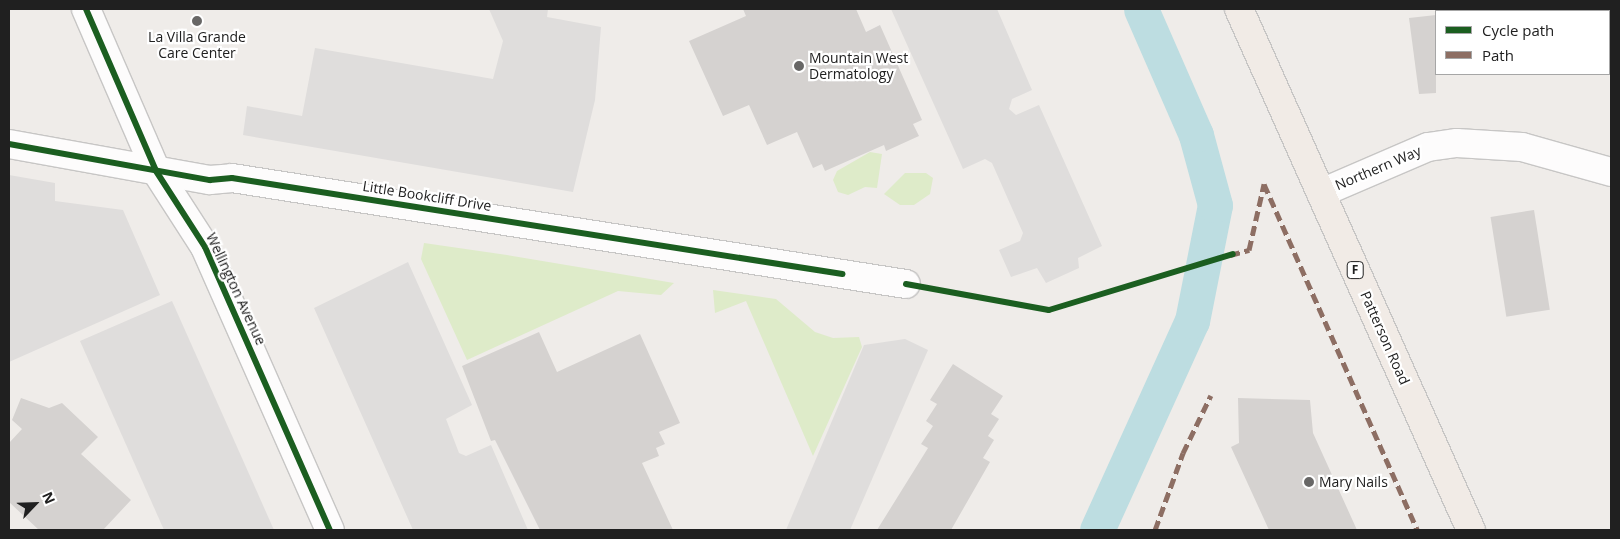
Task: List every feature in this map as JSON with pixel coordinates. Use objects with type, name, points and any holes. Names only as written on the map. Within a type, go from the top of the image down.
[{"type":"main road","name":"Patterson Road","points":[[1239,9],[1471,530]]},
{"type":"street","name":"Wellington Avenue","points":[[86,9],[156,171],[205,247],[330,530]]},
{"type":"street","name":"Northern Way","points":[[1321,193],[1428,146],[1457,143],[1522,147],[1611,172]]},
{"type":"street","name":"Little Bookcliff Drive","points":[[9,144],[210,180],[232,178],[906,284]]},
{"type":"green space","points":[[870,152],[882,154],[877,188],[865,187],[848,195],[838,192],[833,180],[837,171]]},
{"type":"green space","points":[[905,173],[926,173],[933,178],[930,194],[914,205],[900,205],[884,194]]},
{"type":"green space","points":[[424,243],[674,283],[661,295],[618,291],[467,360],[421,259]]},
{"type":"green space","points":[[713,290],[776,299],[815,332],[833,338],[859,337],[862,347],[813,456],[746,301],[715,313]]},
{"type":"shaded area","points":[[489,9],[548,9],[547,17],[601,27],[595,100],[573,192],[243,135],[247,106],[302,116],[315,48],[493,79],[503,41]]},
{"type":"shaded area","points":[[891,9],[997,9],[1032,90],[1012,99],[1009,109],[1016,115],[1039,105],[1102,246],[1078,258],[1079,268],[1046,283],[1037,268],[1011,277],[999,250],[1020,241],[1023,233],[992,163],[985,159],[963,169]]},
{"type":"shaded area","points":[[9,175],[55,183],[55,201],[123,210],[160,295],[9,362]]},
{"type":"shaded area","points":[[408,262],[472,405],[446,419],[459,453],[466,456],[491,445],[528,530],[413,530],[314,308]]},
{"type":"shaded area","points":[[172,301],[274,530],[164,530],[80,341]]},
{"type":"shaded area","points":[[905,339],[928,350],[850,530],[786,530],[864,345]]},
{"type":"building","name":"Mountain West Dermatology","points":[[743,9],[856,9],[866,32],[880,25],[922,120],[913,124],[919,136],[886,151],[884,145],[825,171],[822,164],[813,168],[797,132],[767,145],[749,105],[723,116],[689,41],[746,16]]},
{"type":"building","points":[[1435,15],[1436,93],[1419,94],[1409,18]]},
{"type":"building","points":[[1534,210],[1550,310],[1506,317],[1491,217]]},
{"type":"building","points":[[539,332],[557,372],[640,334],[680,423],[659,432],[665,444],[656,448],[659,456],[642,463],[673,530],[540,530],[495,440],[491,441],[462,366]]},
{"type":"building","points":[[953,364],[1003,396],[991,414],[999,419],[988,436],[994,440],[983,458],[990,462],[951,530],[877,530],[928,448],[921,444],[933,426],[926,421],[937,404],[930,400]]},
{"type":"building","points":[[21,398],[49,408],[62,403],[98,437],[81,454],[131,500],[103,530],[39,530],[9,502],[9,443],[22,429],[12,420]]},
{"type":"building","points":[[1238,398],[1310,400],[1313,433],[1357,530],[1269,530],[1231,447],[1239,443]]},
{"type":"waterway","points":[[1097,530],[1192,321],[1215,205],[1196,135],[1141,9]]},
{"type":"marked path","points":[[1264,184],[1417,530]]},
{"type":"marked path","points":[[1230,255],[1249,250],[1264,184]]},
{"type":"marked path","points":[[1155,530],[1183,453],[1211,395]]},
{"type":"cycle path","points":[[86,9],[156,171],[205,247],[330,530]]},
{"type":"cycle path","points":[[9,144],[210,180],[232,178],[842,274]]},
{"type":"cycle path","points":[[906,284],[1049,310],[1233,254]]},
{"type":"place","name":"La Villa Grande Care Center","points":[[197,21]]},
{"type":"place","name":"Mountain West Dermatology","points":[[799,66]]},
{"type":"place","name":"Mary Nails","points":[[1309,482]]}]
